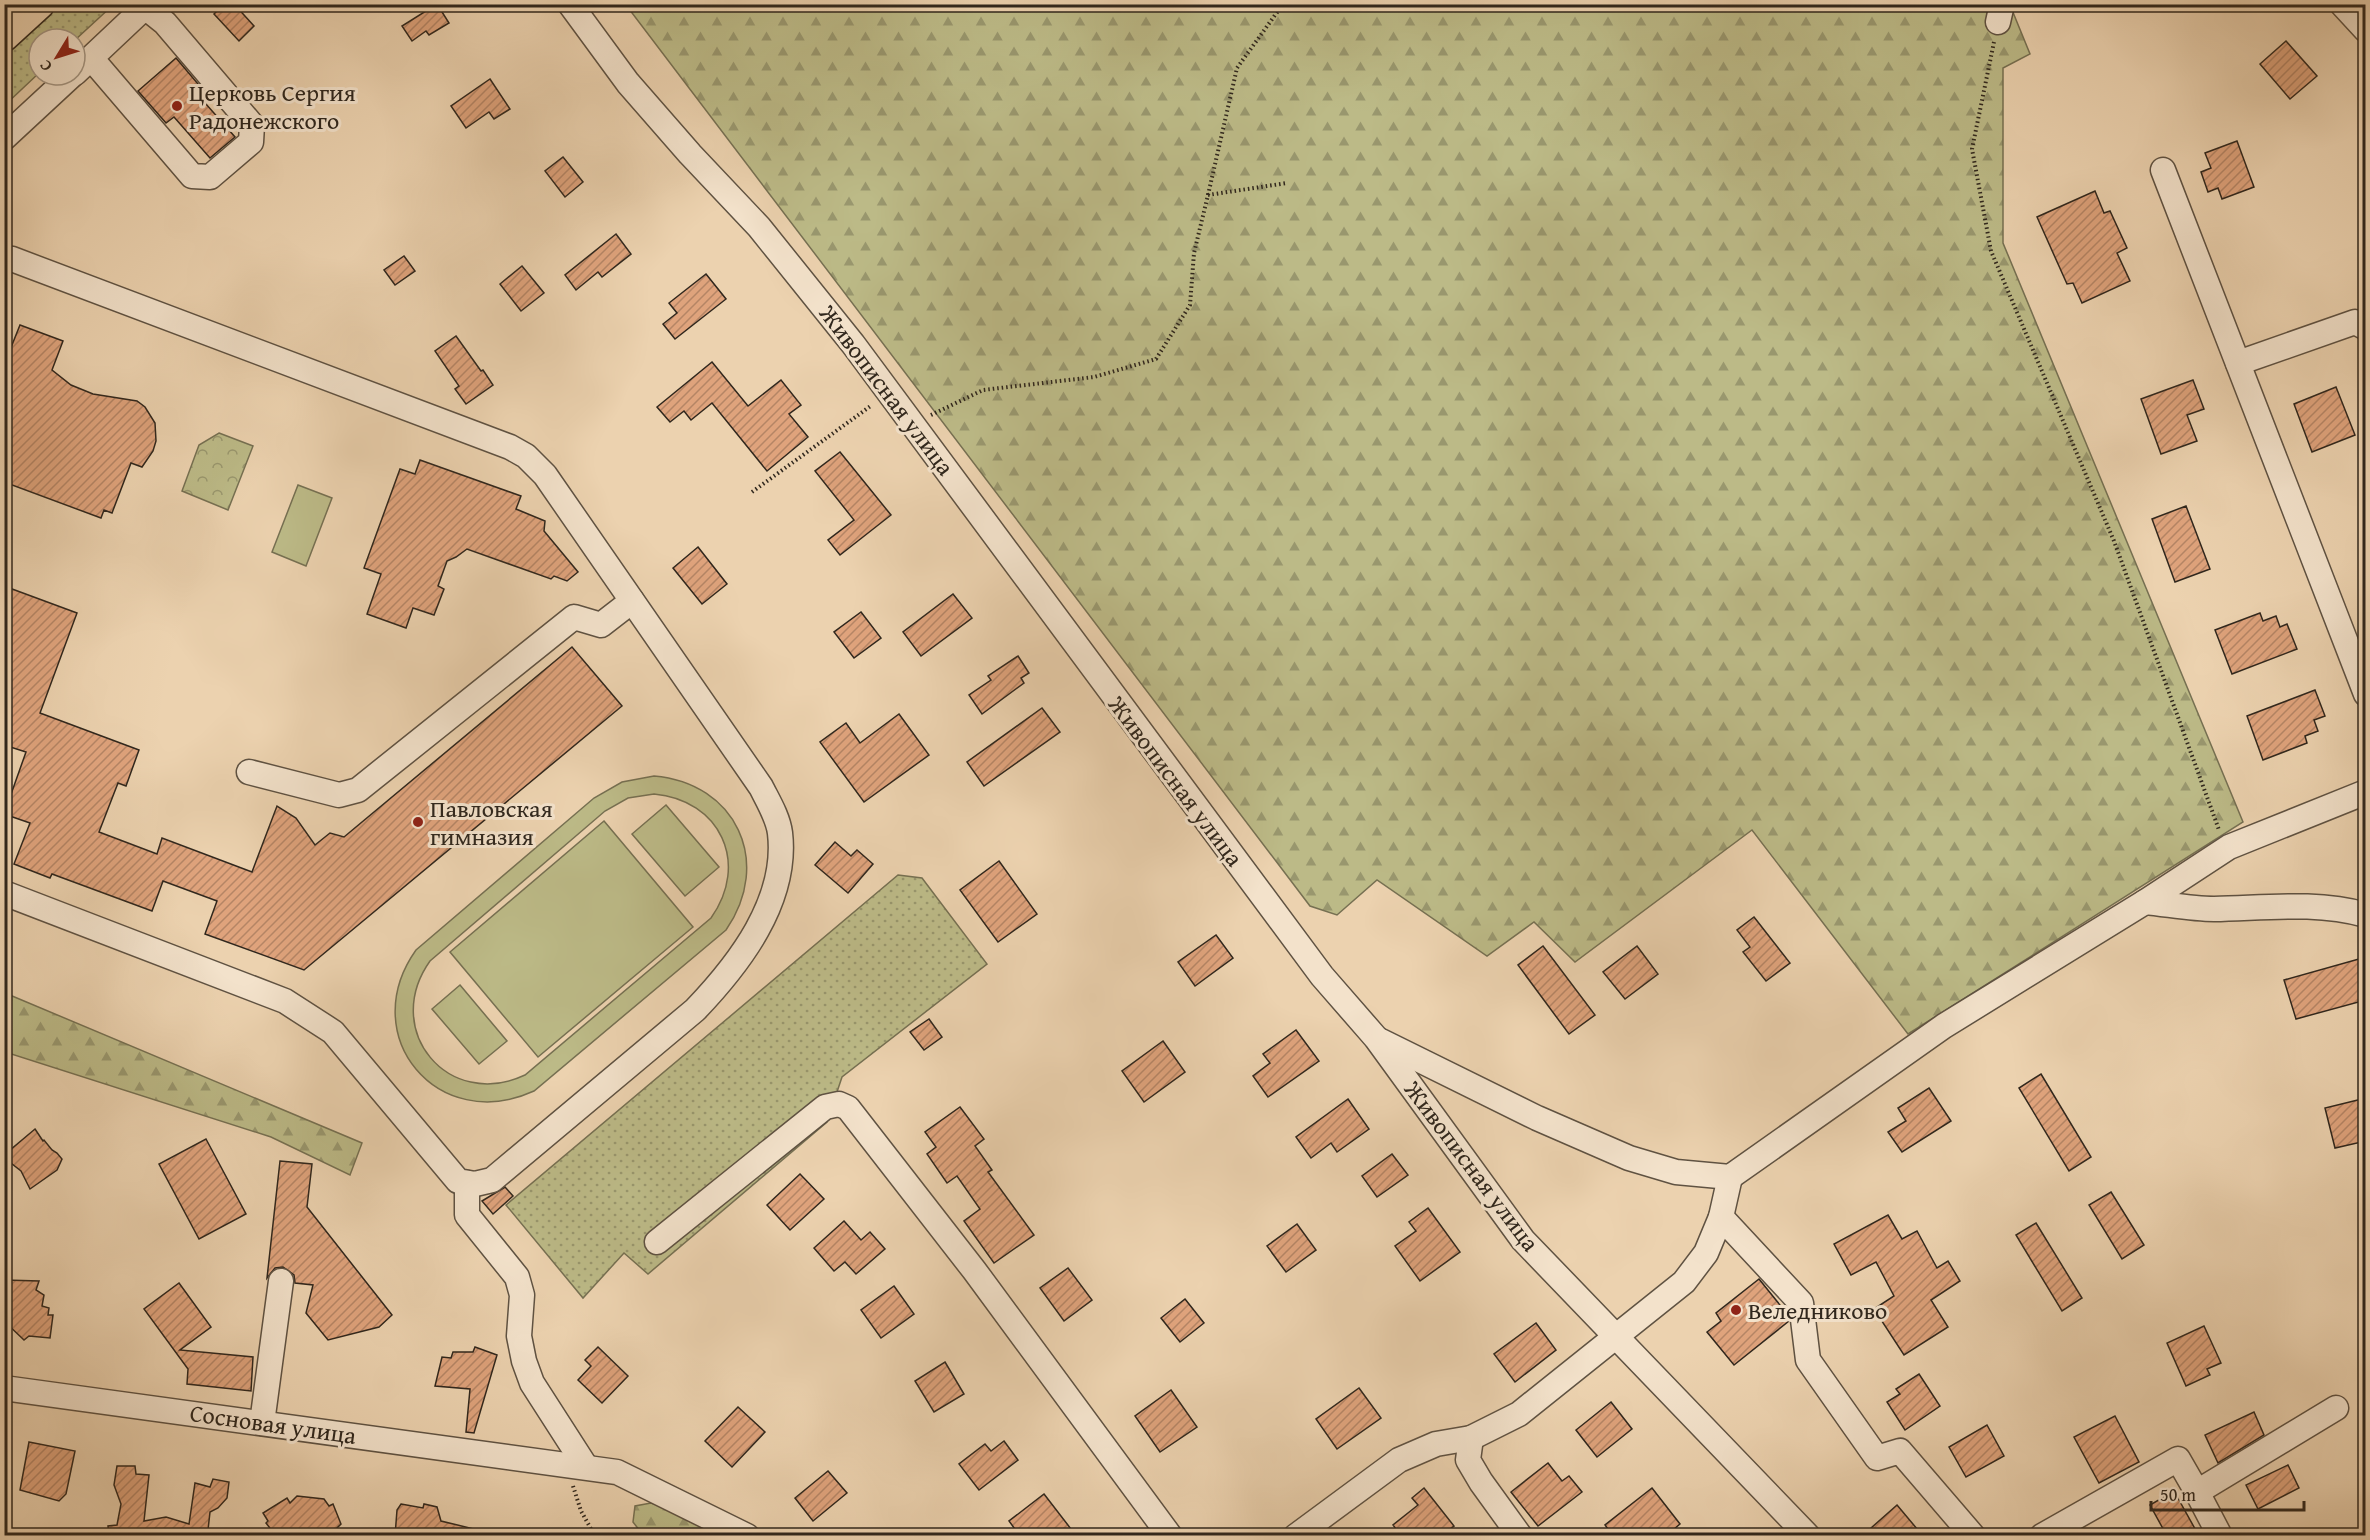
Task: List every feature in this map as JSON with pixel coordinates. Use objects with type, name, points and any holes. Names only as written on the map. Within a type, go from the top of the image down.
[{"type":"main road","points":[[4,36],[39,4]]},
{"type":"street","name":"Живописная улица","points":[[570,4],[628,83],[690,154],[759,227],[890,392],[1315,967],[1376,1038],[1523,1240],[1808,1536]]},
{"type":"street","points":[[2342,4],[2366,30]]},
{"type":"street","points":[[145,7],[165,23],[252,125],[251,142],[210,177],[192,176],[79,69],[145,7]]},
{"type":"street","points":[[4,138],[59,87]]},
{"type":"street","points":[[2163,170],[2366,694]]},
{"type":"street","points":[[4,258],[23,263],[510,447],[526,456],[545,476],[761,787],[780,831],[781,856],[777,885],[750,942],[717,987],[695,1010],[492,1180],[475,1184],[458,1181],[453,1176],[346,1046],[319,1021],[285,1001],[4,893]]},
{"type":"street","points":[[2238,363],[2355,322],[2366,328]]},
{"type":"street","points":[[249,772],[339,795],[358,790],[574,617],[601,625],[632,601]]},
{"type":"street","points":[[1376,1038],[1537,1118],[1629,1158],[1676,1172],[1731,1176],[1944,1026],[2217,855],[2269,830],[2366,792]]},
{"type":"street","points":[[2145,902],[2212,909],[2288,905],[2339,908],[2366,915]]},
{"type":"street","points":[[657,1242],[825,1107],[839,1104],[848,1108],[974,1270],[1170,1536]]},
{"type":"street","points":[[1296,1536],[1400,1460],[1436,1444],[1471,1438],[1519,1414],[1684,1282],[1706,1253],[1721,1217],[1731,1176]]},
{"type":"street","points":[[467,1183],[467,1215],[517,1277],[522,1295],[519,1336],[524,1361],[532,1383],[578,1466],[617,1472],[747,1536]]},
{"type":"street","points":[[1721,1217],[1801,1303],[1808,1360],[1871,1451],[1877,1458],[1900,1451],[1973,1536]]},
{"type":"street","points":[[262,1423],[281,1281]]},
{"type":"street","name":"Сосновая улица","points":[[4,1388],[578,1466]]},
{"type":"street","points":[[2197,1492],[2336,1408]]},
{"type":"street","points":[[1471,1438],[1468,1460],[1520,1536]]},
{"type":"street","points":[[2042,1536],[2178,1459],[2220,1536]]},
{"type":"path","points":[[914,424],[983,390],[1094,377],[1156,358],[1190,305],[1194,253],[1237,68],[1283,4]]},
{"type":"path","points":[[2000,13],[1972,149],[1991,251],[2114,540],[2219,828],[2217,855]]},
{"type":"path","points":[[1208,195],[1287,183]]},
{"type":"path","points":[[752,492],[890,392]]},
{"type":"path","points":[[578,1466],[572,1485],[581,1511],[595,1536]]},
{"type":"green space","points":[[58,5],[113,5],[87,29],[87,27],[34,27]]},
{"type":"green space","points":[[626,5],[2010,5],[2030,54],[2003,68],[2003,243],[2243,822],[1908,1034],[1752,830],[1575,962],[1534,922],[1487,956],[1377,880],[1337,915],[1310,906]]},
{"type":"green space","points":[[27,34],[27,84],[5,105],[5,54]]},
{"type":"green space","points":[[219,433],[253,446],[228,510],[182,491],[199,445]]},
{"type":"green space","points":[[298,485],[332,498],[306,566],[272,552]]},
{"type":"green space","points":[[654,776],[683,782],[706,793],[725,810],[738,830],[745,853],[746,878],[740,904],[726,930],[534,1091],[499,1101],[466,1100],[438,1088],[416,1069],[401,1044],[395,1014],[400,983],[416,950],[594,798],[622,782]],"holes":[[[654,794],[677,799],[696,808],[711,821],[722,838],[728,856],[728,876],[722,897],[711,918],[525,1075],[497,1083],[471,1082],[448,1073],[430,1057],[418,1037],[413,1013],[417,987],[430,961],[605,811],[628,798]]]},
{"type":"green space","points":[[666,805],[719,867],[685,896],[632,834]]},
{"type":"green space","points":[[604,821],[693,927],[538,1057],[450,952]]},
{"type":"green space","points":[[898,875],[922,878],[987,964],[842,1077],[827,1122],[648,1274],[624,1253],[583,1298],[506,1205]]},
{"type":"green space","points":[[460,985],[507,1041],[479,1064],[432,1009]]},
{"type":"green space","points":[[5,993],[362,1143],[350,1175],[271,1137],[5,1052]]},
{"type":"green space","points":[[651,1503],[669,1508],[725,1535],[643,1535],[633,1522],[635,1506]]},
{"type":"building","points":[[224,4],[234,4],[254,26],[239,41],[214,14]]},
{"type":"building","points":[[437,4],[449,23],[429,35],[426,31],[412,41],[402,26]]},
{"type":"building","points":[[2286,41],[2317,76],[2290,99],[2260,64]]},
{"type":"building","name":"Церковь Сергия Радонежского","points":[[176,58],[204,91],[198,95],[235,137],[210,158],[174,117],[166,123],[138,91]]},
{"type":"building","points":[[490,79],[510,109],[494,119],[489,112],[466,128],[451,106]]},
{"type":"building","points":[[2237,141],[2254,187],[2222,199],[2218,188],[2208,192],[2201,172],[2211,168],[2205,153]]},
{"type":"building","points":[[563,157],[583,182],[565,197],[545,171]]},
{"type":"building","points":[[2095,191],[2104,213],[2110,211],[2127,248],[2117,253],[2130,281],[2082,303],[2073,283],[2067,284],[2037,217]]},
{"type":"building","points":[[616,234],[631,254],[602,277],[598,272],[576,290],[565,275]]},
{"type":"building","points":[[404,256],[415,271],[395,285],[384,270]]},
{"type":"building","points":[[522,266],[544,293],[521,311],[500,284]]},
{"type":"building","points":[[706,274],[726,299],[675,339],[663,324],[677,313],[669,303]]},
{"type":"building","points":[[20,325],[63,341],[52,370],[71,385],[93,394],[137,401],[145,407],[155,423],[156,441],[153,451],[142,467],[131,463],[112,513],[104,510],[101,518],[4,482],[4,365]]},
{"type":"building","points":[[456,336],[493,385],[466,404],[455,389],[459,386],[435,351]]},
{"type":"building","points":[[712,362],[748,406],[781,380],[801,405],[789,414],[808,437],[767,471],[712,403],[691,420],[684,411],[670,422],[657,407]]},
{"type":"building","points":[[2193,380],[2204,409],[2187,415],[2197,441],[2161,454],[2141,399]]},
{"type":"building","points":[[2336,387],[2355,435],[2312,452],[2294,404]]},
{"type":"building","points":[[840,452],[891,515],[840,555],[828,540],[854,520],[815,471]]},
{"type":"building","points":[[420,460],[521,496],[516,509],[545,521],[544,531],[578,572],[567,581],[554,576],[551,579],[467,549],[447,561],[438,586],[444,589],[434,615],[413,608],[406,628],[367,614],[381,574],[364,568],[400,469],[415,474]]},
{"type":"building","points":[[2186,506],[2210,569],[2175,582],[2152,519]]},
{"type":"building","points":[[698,547],[727,584],[702,604],[673,568]]},
{"type":"building","points":[[4,586],[77,613],[40,713],[139,750],[126,786],[118,783],[99,832],[157,854],[162,838],[252,872],[277,806],[296,818],[315,845],[330,833],[344,837],[572,647],[622,706],[304,970],[205,934],[217,901],[163,881],[152,911],[52,874],[50,878],[14,864],[30,823],[4,814],[26,752],[4,745]]},
{"type":"building","points":[[953,594],[972,618],[921,656],[903,632]]},
{"type":"building","points":[[861,612],[881,638],[854,658],[834,632]]},
{"type":"building","points":[[2260,613],[2263,621],[2276,616],[2280,627],[2287,624],[2297,649],[2232,674],[2215,630]]},
{"type":"building","points":[[1018,656],[1029,673],[1021,678],[1024,683],[982,714],[969,695],[991,680],[988,676]]},
{"type":"building","points":[[2315,690],[2325,716],[2314,720],[2318,731],[2305,736],[2307,743],[2263,760],[2247,716]]},
{"type":"building","points":[[1042,708],[1060,732],[984,786],[967,762]]},
{"type":"building","points":[[899,714],[929,755],[864,802],[820,742],[846,723],[860,743]]},
{"type":"building","points":[[835,842],[851,856],[857,850],[873,864],[848,893],[815,865]]},
{"type":"building","points":[[999,861],[1037,914],[998,942],[960,890]]},
{"type":"building","points":[[1754,917],[1790,963],[1766,981],[1743,952],[1750,947],[1737,930]]},
{"type":"building","points":[[1216,935],[1233,958],[1195,986],[1178,962]]},
{"type":"building","points":[[1543,946],[1595,1015],[1569,1034],[1518,965]]},
{"type":"building","points":[[1637,946],[1658,974],[1625,999],[1603,972]]},
{"type":"building","points":[[2366,957],[2366,1000],[2296,1019],[2284,980]]},
{"type":"building","points":[[929,1019],[942,1037],[924,1050],[910,1032]]},
{"type":"building","points":[[1296,1030],[1319,1061],[1268,1097],[1253,1076],[1270,1063],[1263,1054]]},
{"type":"building","points":[[1163,1041],[1185,1072],[1144,1102],[1122,1071]]},
{"type":"building","points":[[2041,1074],[2091,1157],[2069,1171],[2019,1088]]},
{"type":"building","points":[[1929,1088],[1951,1121],[1902,1152],[1888,1132],[1906,1121],[1898,1108]]},
{"type":"building","points":[[2366,1098],[2366,1141],[2335,1148],[2325,1108]]},
{"type":"building","points":[[1348,1099],[1369,1129],[1337,1152],[1331,1143],[1311,1158],[1296,1137]]},
{"type":"building","points":[[960,1107],[984,1139],[975,1146],[992,1170],[988,1172],[1034,1235],[994,1263],[964,1221],[980,1209],[957,1176],[947,1183],[927,1154],[936,1147],[925,1132]]},
{"type":"building","points":[[35,1129],[43,1141],[62,1159],[57,1170],[30,1189],[21,1171],[7,1160],[9,1151]]},
{"type":"building","points":[[206,1139],[246,1214],[199,1239],[159,1164]]},
{"type":"building","points":[[1392,1154],[1408,1175],[1377,1197],[1362,1176]]},
{"type":"building","points":[[280,1161],[312,1164],[307,1207],[392,1315],[379,1327],[328,1340],[306,1313],[313,1285],[295,1283],[294,1275],[283,1267],[275,1268],[267,1278]]},
{"type":"building","points":[[800,1174],[824,1199],[790,1230],[767,1205]]},
{"type":"building","points":[[505,1187],[513,1196],[493,1214],[482,1201]]},
{"type":"building","points":[[2111,1192],[2144,1245],[2122,1259],[2089,1205]]},
{"type":"building","points":[[1428,1208],[1460,1252],[1420,1281],[1395,1246],[1416,1231],[1409,1222]]},
{"type":"building","points":[[1888,1215],[1902,1239],[1917,1231],[1937,1268],[1948,1261],[1960,1281],[1931,1300],[1948,1327],[1904,1355],[1874,1309],[1894,1296],[1876,1262],[1851,1275],[1834,1244]]},
{"type":"building","points":[[844,1221],[861,1240],[870,1232],[885,1249],[856,1274],[845,1262],[834,1271],[814,1248]]},
{"type":"building","points":[[2036,1223],[2082,1298],[2062,1311],[2016,1235]]},
{"type":"building","points":[[1297,1224],[1316,1250],[1286,1272],[1267,1246]]},
{"type":"building","points":[[1068,1268],[1092,1300],[1064,1321],[1040,1288]]},
{"type":"building","points":[[1759,1279],[1788,1315],[1789,1321],[1734,1365],[1707,1332],[1721,1321],[1716,1313]]},
{"type":"building","points":[[4,1280],[39,1281],[36,1290],[44,1295],[42,1306],[49,1308],[48,1315],[53,1315],[50,1338],[29,1336],[24,1340],[4,1321]]},
{"type":"building","points":[[179,1283],[211,1327],[180,1350],[253,1357],[251,1391],[187,1384],[188,1369],[144,1309]]},
{"type":"building","points":[[894,1286],[914,1314],[881,1338],[861,1310]]},
{"type":"building","points":[[1185,1299],[1204,1323],[1180,1342],[1161,1318]]},
{"type":"building","points":[[1536,1323],[1556,1350],[1515,1382],[1494,1354]]},
{"type":"building","points":[[2204,1326],[2221,1363],[2207,1369],[2210,1375],[2186,1386],[2167,1343]]},
{"type":"building","points":[[475,1347],[497,1355],[474,1433],[466,1432],[470,1389],[435,1386],[442,1357],[451,1358],[453,1352],[473,1352]]},
{"type":"building","points":[[598,1347],[628,1376],[602,1403],[578,1380],[591,1366],[585,1360]]},
{"type":"building","points":[[945,1362],[964,1394],[934,1412],[915,1381]]},
{"type":"building","points":[[1919,1374],[1940,1406],[1905,1430],[1887,1402],[1900,1394],[1896,1389]]},
{"type":"building","points":[[1359,1388],[1381,1418],[1337,1449],[1316,1419]]},
{"type":"building","points":[[1171,1390],[1197,1427],[1160,1452],[1135,1416]]},
{"type":"building","points":[[1611,1402],[1632,1429],[1597,1457],[1576,1430]]},
{"type":"building","points":[[738,1407],[765,1432],[732,1467],[705,1441]]},
{"type":"building","points":[[2254,1412],[2264,1435],[2218,1463],[2205,1435]]},
{"type":"building","points":[[2115,1416],[2139,1462],[2099,1483],[2074,1437]]},
{"type":"building","points":[[1987,1425],[2004,1456],[1966,1477],[1949,1447]]},
{"type":"building","points":[[1004,1441],[1018,1460],[979,1490],[959,1464],[985,1444],[991,1451]]},
{"type":"building","points":[[29,1442],[75,1451],[66,1494],[59,1501],[20,1490]]},
{"type":"building","points":[[1548,1463],[1562,1481],[1569,1476],[1582,1492],[1538,1526],[1511,1492]]},
{"type":"building","points":[[2288,1465],[2299,1488],[2258,1509],[2246,1485]]},
{"type":"building","points":[[117,1466],[135,1466],[136,1474],[149,1475],[144,1521],[166,1517],[189,1524],[195,1483],[210,1487],[213,1479],[229,1482],[227,1498],[218,1508],[210,1512],[208,1530],[213,1531],[212,1536],[109,1536],[108,1526],[117,1525],[121,1504],[114,1485]]},
{"type":"building","points":[[828,1471],[847,1493],[813,1521],[795,1498]]},
{"type":"building","points":[[1424,1488],[1454,1526],[1441,1536],[1401,1536],[1393,1525],[1418,1505],[1412,1498]]},
{"type":"building","points":[[1652,1488],[1680,1524],[1666,1536],[1613,1536],[1605,1525]]},
{"type":"building","points":[[2174,1491],[2199,1536],[2167,1536],[2150,1505]]},
{"type":"building","points":[[1044,1494],[1071,1529],[1062,1536],[1020,1536],[1009,1521]]},
{"type":"building","points":[[297,1496],[324,1499],[329,1506],[333,1504],[341,1524],[337,1528],[340,1536],[276,1536],[266,1523],[268,1521],[263,1513],[287,1498],[290,1503]]},
{"type":"building","points":[[401,1504],[423,1508],[424,1504],[437,1507],[441,1521],[474,1529],[473,1536],[395,1536],[397,1510]]},
{"type":"building","points":[[1897,1505],[1923,1536],[1862,1536]]},
{"type":"place","name":"Церковь Сергия Радонежского","points":[[177,106]]},
{"type":"place","name":"Павловская гимназия","points":[[418,822]]},
{"type":"place","name":"Веледниково","points":[[1736,1310]]}]
